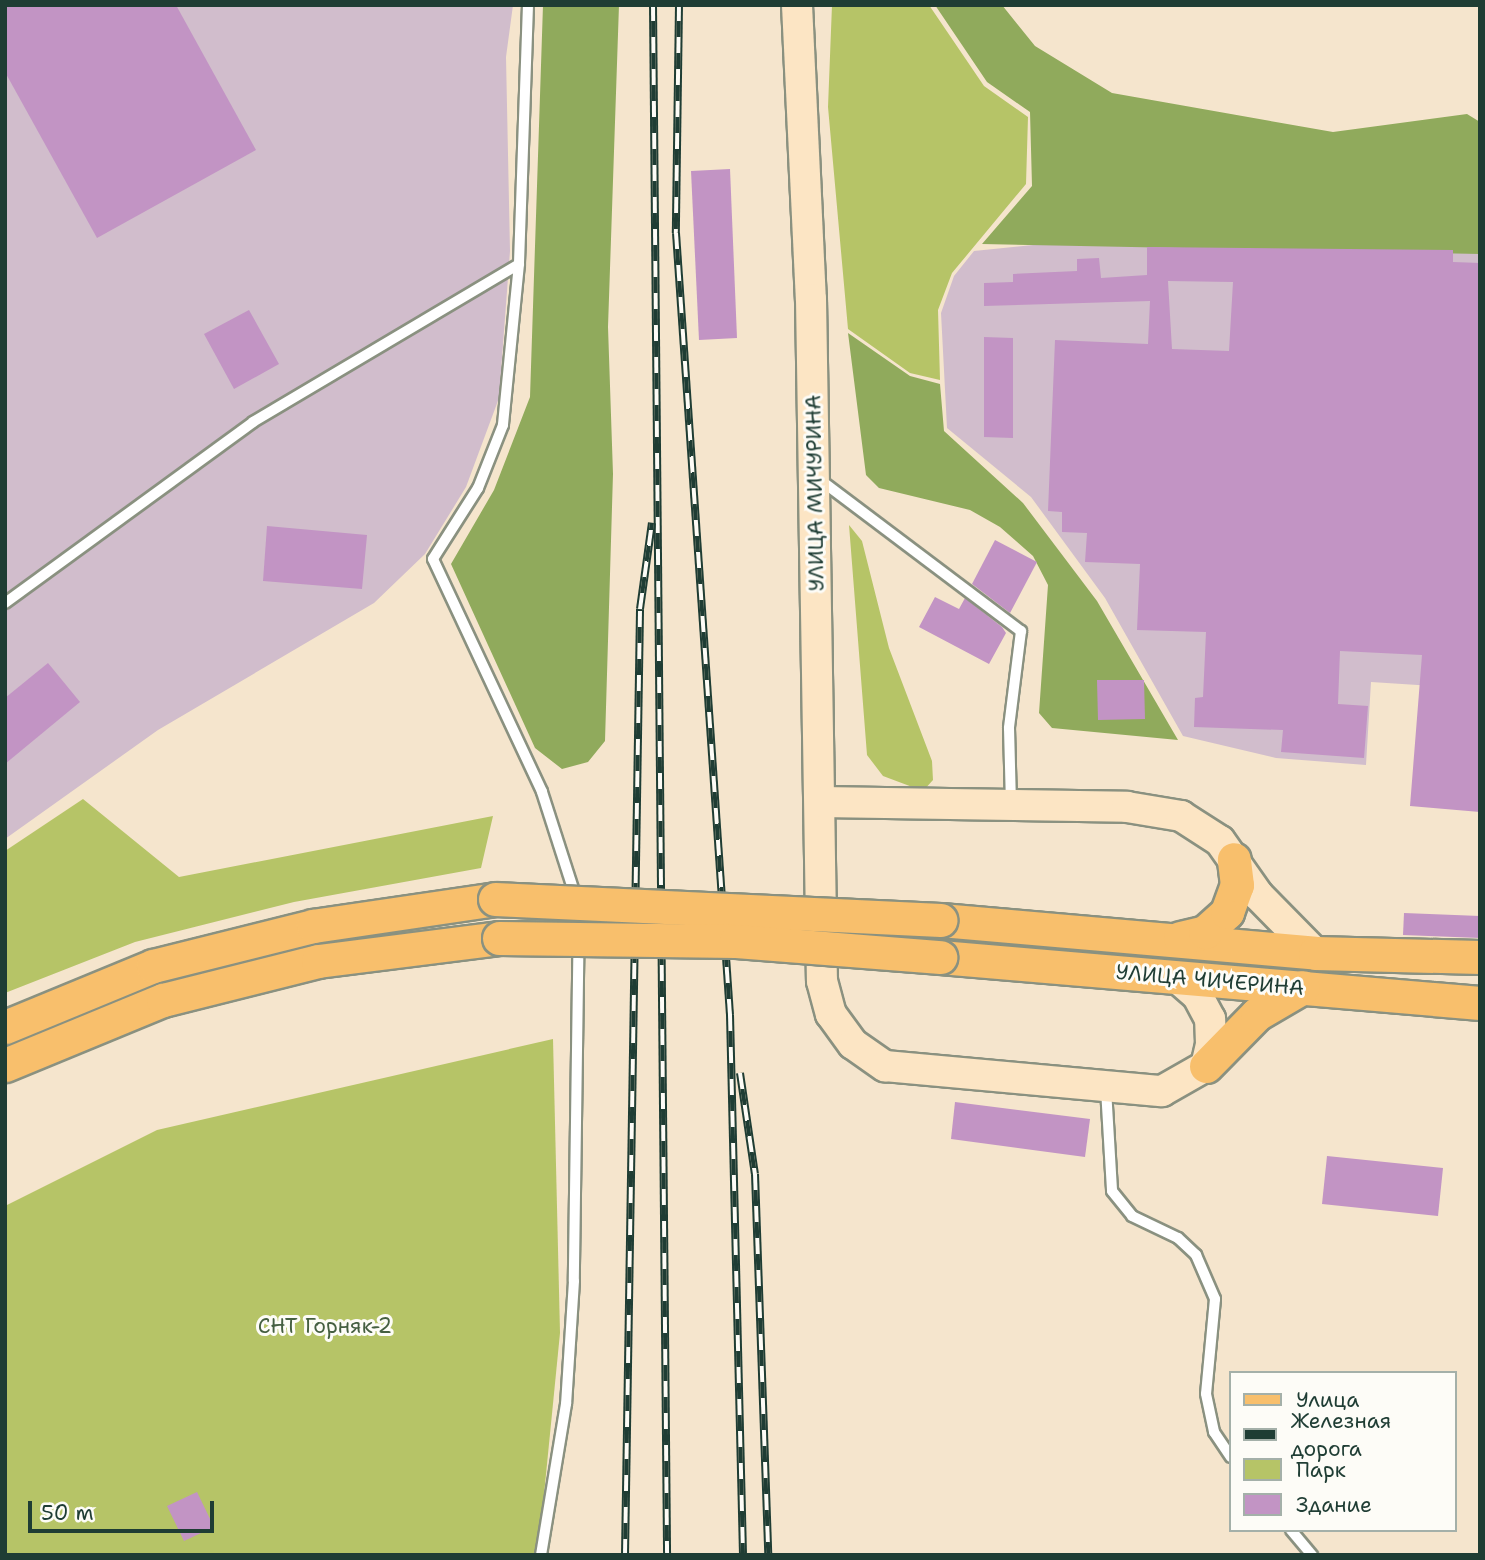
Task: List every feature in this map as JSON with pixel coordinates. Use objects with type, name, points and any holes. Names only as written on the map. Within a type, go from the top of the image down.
[{"type":"main road","name":"УЛИЦА МИЧУРИНА","points":[[797,5],[814,475],[822,981],[831,1014],[853,1044],[885,1066],[1106,1089]]},
{"type":"main road","points":[[821,802],[1127,807],[1181,816],[1212,834],[1234,859],[1267,906],[1315,953]]},
{"type":"main road","points":[[1174,939],[1205,932],[1227,912],[1237,885],[1234,859]]},
{"type":"main road","name":"УЛИЦА ЧИЧЕРИНА","points":[[5,1027],[153,966],[313,926],[495,899],[941,920],[1315,953],[1480,957]]},
{"type":"main road","name":"УЛИЦА ЧИЧЕРИНА","points":[[5,1065],[163,1000],[318,961],[499,938],[736,941],[1480,1003]]},
{"type":"main road","points":[[1176,977],[1198,996],[1210,1019],[1206,1066]]},
{"type":"main road","points":[[1106,1089],[1162,1091],[1206,1066],[1257,1014],[1304,987]]},
{"type":"lane","points":[[528,5],[519,264],[503,425],[478,488],[433,559],[542,792],[579,907],[574,1281],[566,1404],[541,1555]]},
{"type":"lane","points":[[5,603],[253,422],[519,264]]},
{"type":"lane","points":[[814,475],[1021,631],[1009,728],[1011,805]]},
{"type":"lane","points":[[1106,1089],[1112,1191],[1132,1216],[1178,1238],[1196,1255],[1215,1300],[1206,1394],[1214,1432],[1230,1456]]},
{"type":"lane","points":[[1293,1532],[1312,1555]]},
{"type":"shaded area","points":[[5,5],[513,5],[506,57],[510,251],[499,398],[466,487],[425,554],[374,603],[158,730],[5,839]]},
{"type":"shaded area","points":[[1480,237],[1480,689],[1371,682],[1366,765],[1276,758],[1183,736],[1105,598],[1031,497],[947,428],[941,313],[954,276],[974,251],[1101,238]]},
{"type":"green space","points":[[543,5],[619,5],[608,327],[613,474],[605,741],[588,762],[562,769],[535,748],[451,564],[494,490],[530,397]]},
{"type":"green space","points":[[832,5],[929,5],[984,86],[1028,117],[1026,184],[952,273],[938,310],[940,380],[910,373],[848,329],[828,107]]},
{"type":"green space","points":[[935,5],[1002,5],[1035,46],[1112,93],[1333,132],[1467,114],[1480,122],[1480,254],[982,244],[1032,186],[1030,112],[987,82]]},
{"type":"green space","points":[[848,333],[910,376],[940,384],[944,431],[1023,503],[1097,601],[1178,740],[1052,728],[1039,713],[1048,585],[1033,556],[1000,527],[970,510],[879,488],[866,475]]},
{"type":"green space","points":[[849,525],[862,541],[889,648],[932,761],[933,780],[923,791],[883,776],[867,755]]},
{"type":"green space","points":[[83,799],[179,877],[493,816],[481,868],[294,902],[135,942],[5,993],[5,851]]},
{"type":"green space","name":"СНТ Горняк-2","points":[[553,1039],[560,1333],[538,1555],[5,1555],[5,1206],[157,1130]]},
{"type":"building","points":[[5,5],[176,5],[256,150],[97,238],[5,72]]},
{"type":"building","points":[[730,169],[737,338],[699,340],[691,171]]},
{"type":"building","points":[[1147,247],[1453,250],[1453,262],[1480,263],[1480,812],[1410,806],[1422,655],[1340,651],[1338,704],[1368,706],[1364,758],[1281,752],[1283,730],[1194,727],[1195,698],[1203,697],[1206,632],[1137,630],[1140,564],[1085,562],[1087,533],[1062,532],[1062,512],[1048,511],[1055,340],[1148,344],[1150,301],[984,306],[984,283],[1013,282],[1013,274],[1077,271],[1077,259],[1099,258],[1101,278],[1147,275]],"holes":[[[1168,281],[1233,282],[1229,351],[1172,349]]]},
{"type":"building","points":[[249,310],[279,364],[234,389],[204,334]]},
{"type":"building","points":[[984,337],[1013,338],[1013,438],[984,437]]},
{"type":"building","points":[[267,526],[367,535],[362,589],[263,581]]},
{"type":"building","points":[[995,540],[1037,562],[1010,613],[972,584]]},
{"type":"building","points":[[935,597],[959,609],[965,598],[1002,627],[1006,633],[989,664],[919,627]]},
{"type":"building","points":[[48,663],[80,702],[5,764],[5,698]]},
{"type":"building","points":[[1097,680],[1144,680],[1145,719],[1098,720]]},
{"type":"building","points":[[1404,913],[1480,916],[1480,938],[1403,935]]},
{"type":"building","points":[[955,1102],[1090,1119],[1085,1157],[951,1139]]},
{"type":"building","points":[[1327,1156],[1443,1168],[1438,1216],[1322,1204]]},
{"type":"building","points":[[197,1492],[214,1527],[184,1541],[167,1506]]},
{"type":"railway","points":[[653,5],[667,1555]]},
{"type":"railway","points":[[679,5],[676,233],[730,1015],[743,1555]]},
{"type":"railway","points":[[625,1555],[640,609],[652,523]]},
{"type":"railway","points":[[740,1073],[755,1174],[768,1555]]}]
